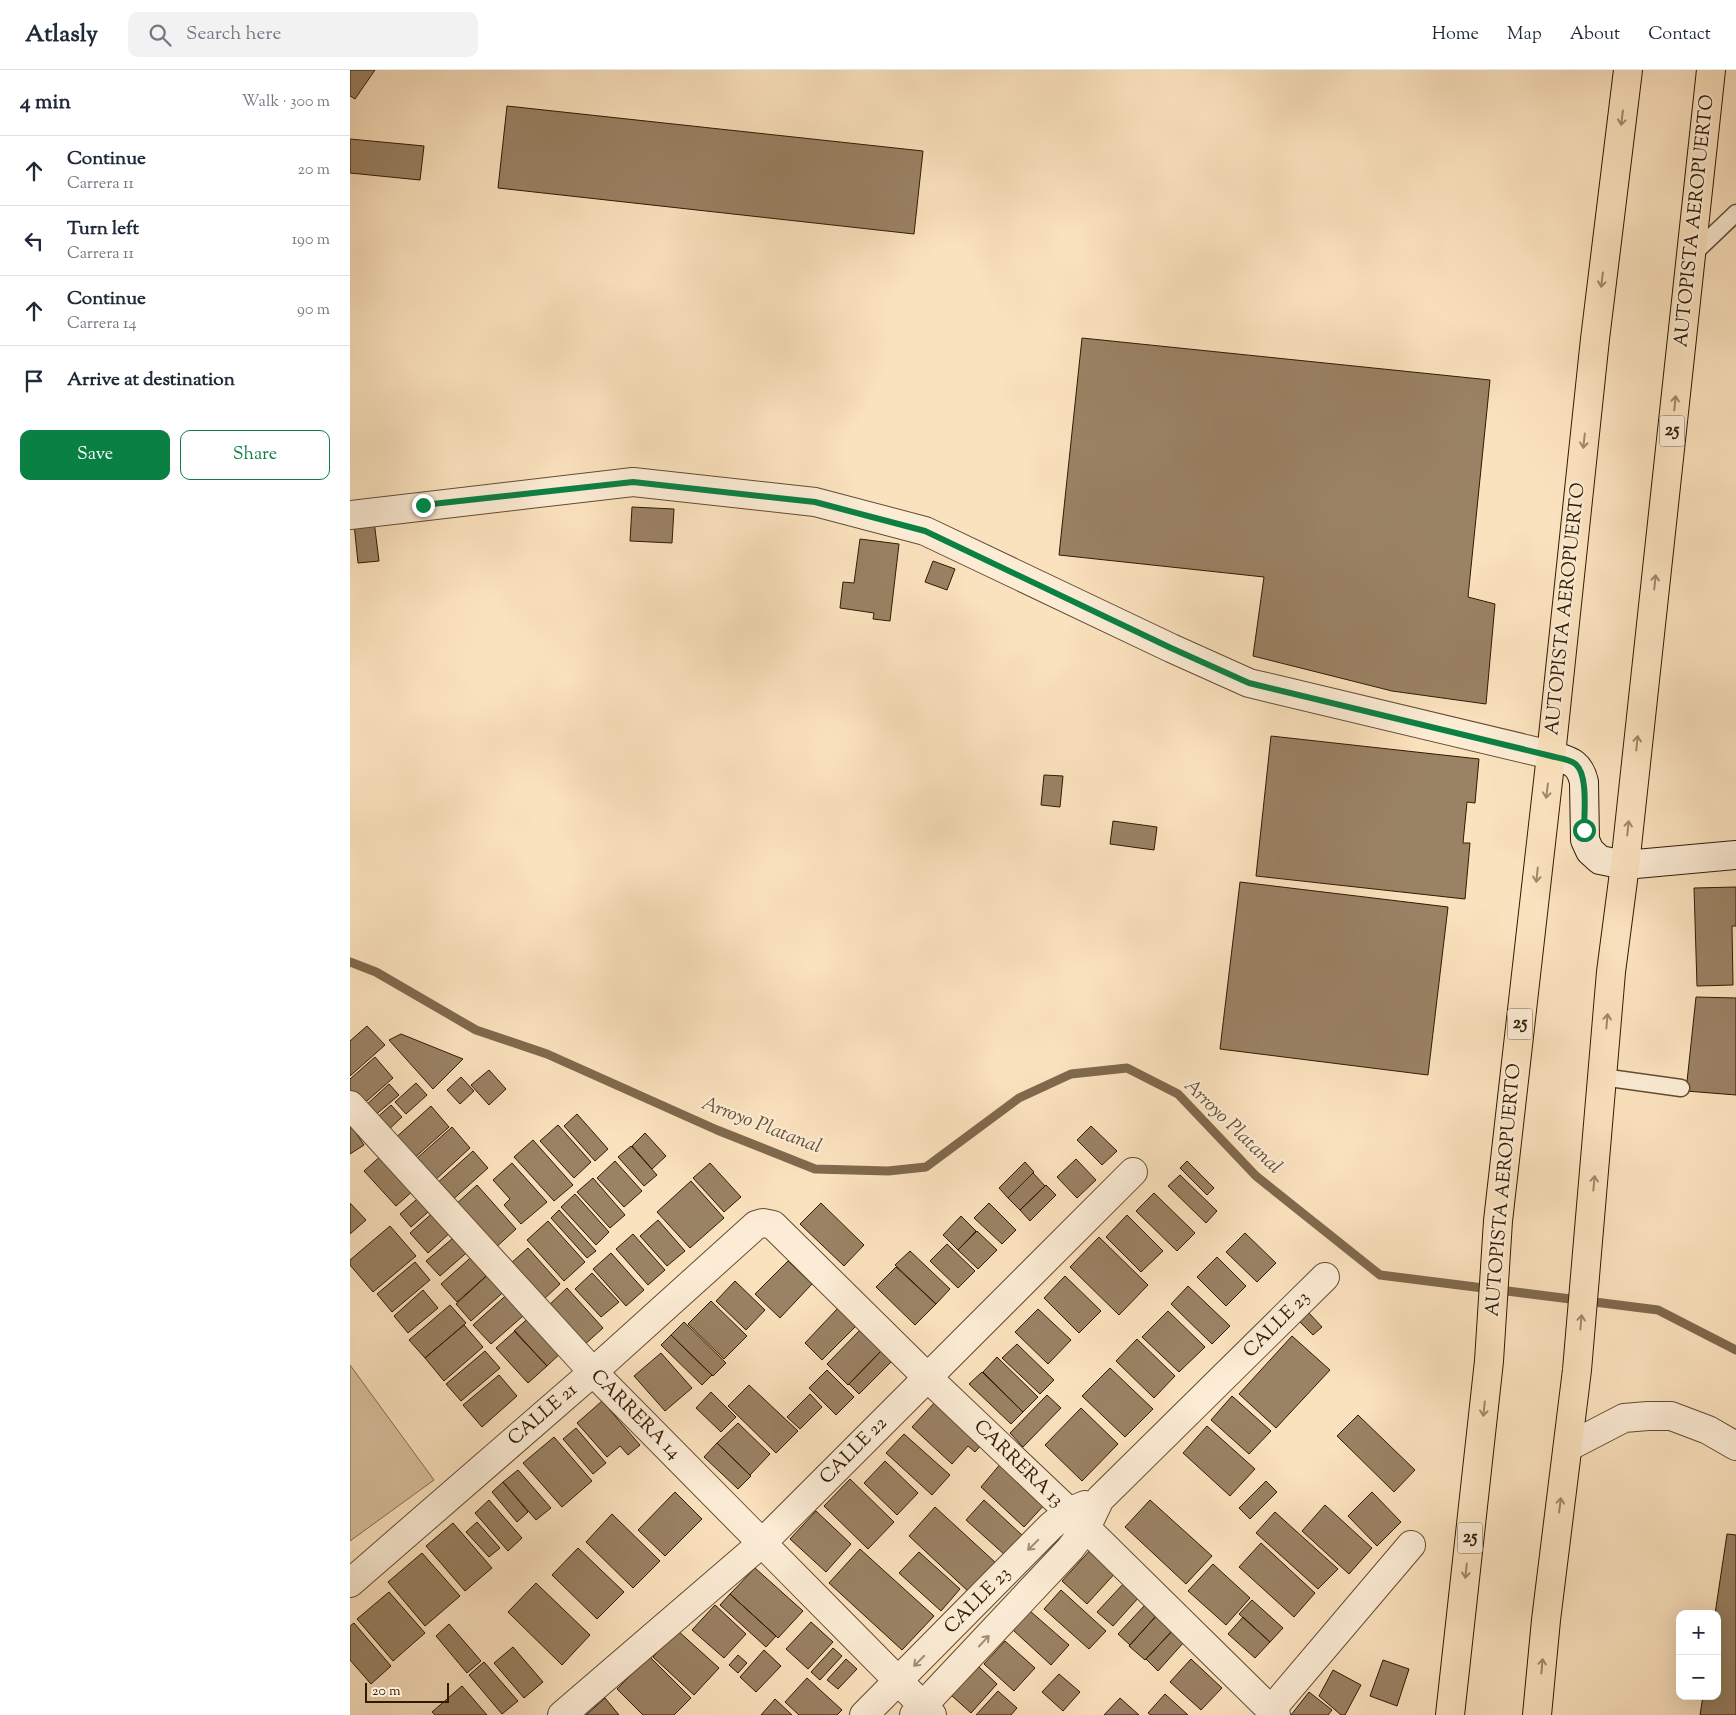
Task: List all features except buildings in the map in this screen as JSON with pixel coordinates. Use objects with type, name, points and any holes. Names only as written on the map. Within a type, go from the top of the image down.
[{"type":"highway","name":"AUTOPISTA AEROPUERTO","points":[[1450,1715],[1489,1361],[1498,1222],[1551,756],[1595,339],[1628,70]]},
{"type":"highway","name":"AUTOPISTA AEROPUERTO","points":[[1538,1715],[1546,1620],[1577,1370],[1611,972],[1625,864],[1711,70]]},
{"type":"street","points":[[350,515],[633,482],[815,502],[925,531],[1162,644],[1249,683],[1575,763],[1582,773],[1586,846],[1600,860],[1625,864],[1736,855]]},
{"type":"street","name":"CARRERA 14","points":[[350,1105],[593,1372],[898,1681],[923,1712]]},
{"type":"street","name":"CALLE 22","points":[[562,1715],[762,1543],[1133,1172]]},
{"type":"street","name":"CARRERA 13","points":[[756,1225],[763,1223],[773,1225],[927,1377],[1077,1520],[1268,1714]]},
{"type":"street","name":"CALLE 21","points":[[350,1583],[593,1372],[756,1225]]},
{"type":"street","name":"CALLE 23","points":[[864,1715],[1051,1526],[1077,1520],[1325,1278]]},
{"type":"street","points":[[1568,1447],[1624,1418],[1656,1416],[1671,1416],[1708,1430],[1736,1446]]},
{"type":"street","name":"CALLE 23","points":[[923,1712],[1070,1548],[1077,1520]]},
{"type":"street","points":[[1268,1714],[1411,1545]]},
{"type":"lane","points":[[1691,256],[1736,213]]},
{"type":"lane","points":[[1602,1077],[1681,1088]]},
{"type":"shaded area","points":[[350,1365],[434,1480],[350,1541]]},
{"type":"waterway","name":"Arroyo Platanal","points":[[350,962],[376,972],[476,1030],[547,1054],[717,1130],[815,1169],[888,1171],[926,1167],[1019,1098],[1071,1074],[1127,1068],[1178,1094],[1256,1176],[1380,1275],[1658,1310],[1736,1350]]},
{"type":"route","points":[[423,505],[633,482],[815,502],[925,531],[1249,683],[1575,763],[1582,773],[1584,782],[1584,830]]}]
